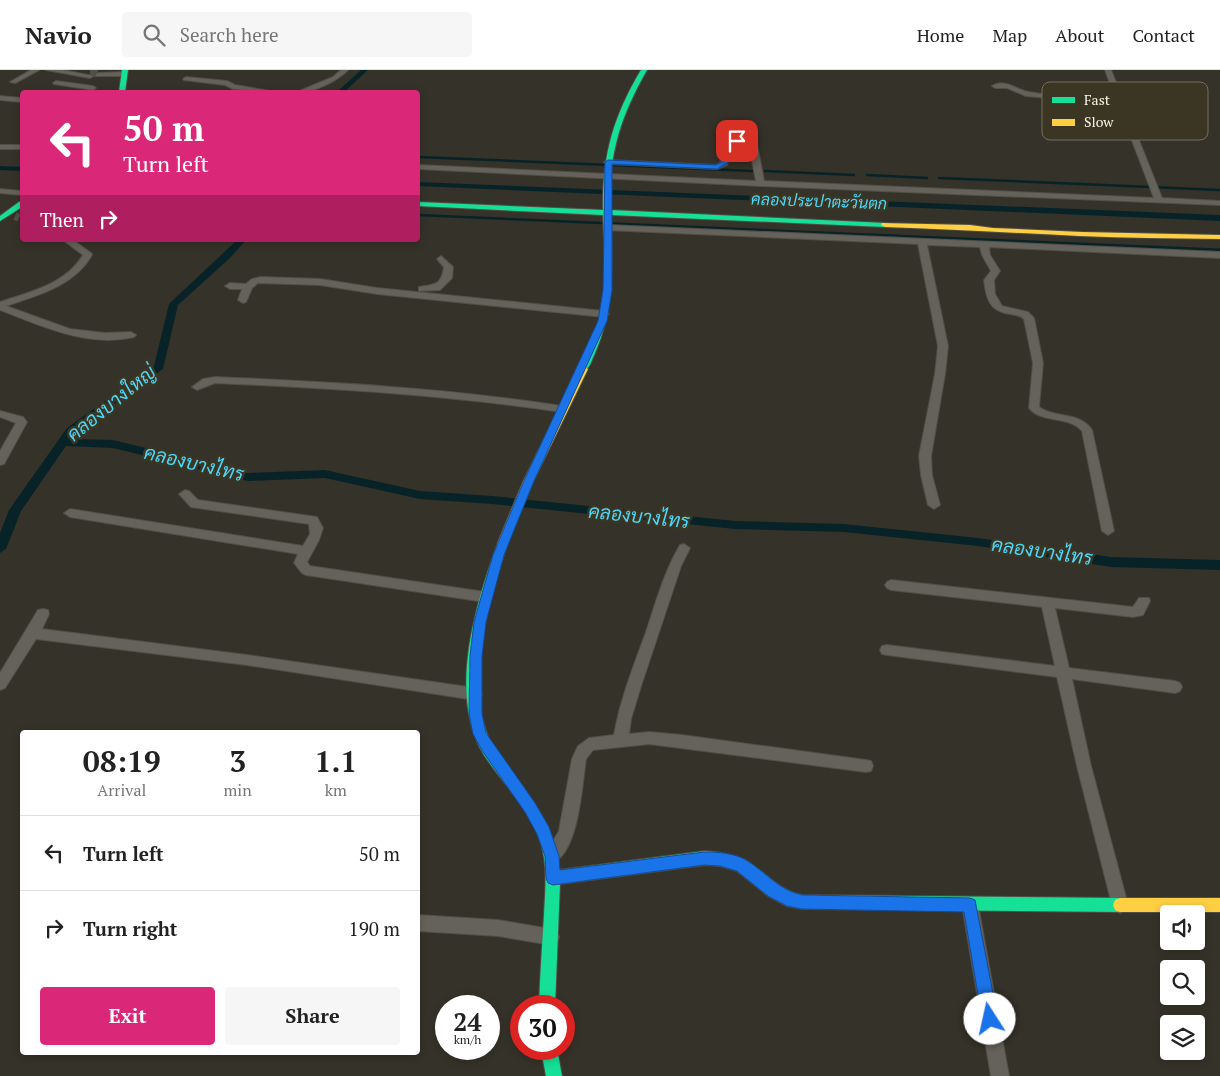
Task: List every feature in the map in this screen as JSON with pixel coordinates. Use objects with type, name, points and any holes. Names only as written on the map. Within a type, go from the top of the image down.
[{"type":"street","points":[[13,82],[36,70]]},
{"type":"street","points":[[49,70],[92,74],[124,72],[122,90]]},
{"type":"street","points":[[305,90],[335,78],[346,70]]},
{"type":"street","points":[[548,995],[553,878],[552,856],[544,832],[530,807],[480,734],[475,694],[480,622],[485,597],[499,555],[524,492],[580,374],[604,314],[608,290],[608,168],[617,130],[644,70]]},
{"type":"street","points":[[1108,70],[1112,82]]},
{"type":"street","points":[[74,73],[53,84],[93,88]]},
{"type":"street","points":[[186,79],[227,83],[233,87],[257,90]]},
{"type":"street","points":[[995,86],[1008,86],[1026,94],[1042,95]]},
{"type":"street","points":[[0,98],[20,100]]},
{"type":"street","points":[[420,167],[717,167],[724,163],[727,150],[732,144],[747,140],[753,144],[761,184]]},
{"type":"street","points":[[1135,140],[1156,192]]},
{"type":"street","points":[[0,146],[20,147]]},
{"type":"street","points":[[608,168],[761,184],[1156,192],[1220,202]]},
{"type":"street","points":[[0,192],[20,193]]},
{"type":"street","points":[[420,204],[607,222],[922,242],[1220,255]]},
{"type":"street","points":[[607,222],[916,227],[970,226],[992,230],[1220,237]]},
{"type":"street","points":[[0,306],[64,280],[79,269],[88,254],[71,242]]},
{"type":"street","points":[[922,242],[943,346],[926,456],[926,474],[934,505]]},
{"type":"street","points":[[984,245],[986,255],[996,272],[989,280],[993,302],[998,309],[1025,314],[1029,318],[1038,363],[1034,408],[1040,412],[1080,422],[1087,430],[1108,531]]},
{"type":"street","points":[[377,291],[390,286],[437,288],[442,285],[449,273],[449,267],[441,259]]},
{"type":"street","points":[[243,300],[248,287],[255,281],[272,280],[320,282],[377,291],[604,314]]},
{"type":"street","points":[[230,286],[248,287]]},
{"type":"street","points":[[0,306],[68,332],[106,336],[131,335]]},
{"type":"street","points":[[197,387],[207,381],[215,380],[374,389],[494,398],[562,409]]},
{"type":"street","points":[[0,414],[19,419],[22,422],[0,461]]},
{"type":"street","points":[[185,494],[195,504],[313,520],[319,527],[300,563],[301,566],[317,573],[485,597]]},
{"type":"street","points":[[70,513],[305,551]]},
{"type":"street","points":[[621,740],[624,719],[634,686],[675,566],[684,548]]},
{"type":"street","points":[[891,584],[1048,604],[1133,612],[1138,611],[1144,601]]},
{"type":"street","points":[[1048,604],[1084,766],[1120,905]]},
{"type":"street","points":[[0,684],[43,614]]},
{"type":"street","points":[[33,633],[247,660],[475,694]]},
{"type":"street","points":[[887,650],[1176,687]]},
{"type":"street","points":[[552,856],[567,832],[571,798],[579,759],[583,750],[589,744],[649,738],[682,740],[866,766]]},
{"type":"street","points":[[553,878],[704,858],[720,859],[741,865],[787,899],[802,902],[970,905],[1220,905]]},
{"type":"street","points":[[970,905],[1000,1076]]},
{"type":"street","points":[[420,923],[498,928],[551,936]]},
{"type":"street","points":[[551,1060],[554,1076]]},
{"type":"waterway","name":"คลองบางใหญ่","points":[[342,90],[365,70]]},
{"type":"waterway","points":[[420,157],[752,171]]},
{"type":"waterway","name":"คลองประปาตะวันตก","points":[[0,168],[20,169]]},
{"type":"waterway","points":[[765,171],[854,175]]},
{"type":"waterway","points":[[867,175],[927,178]]},
{"type":"waterway","points":[[939,178],[1220,190]]},
{"type":"waterway","name":"คลองประปาตะวันตก","points":[[420,184],[1220,218]]},
{"type":"waterway","points":[[420,215],[899,236]]},
{"type":"waterway","points":[[871,235],[1220,250]]},
{"type":"waterway","name":"คลองบางใหญ่","points":[[0,549],[15,510],[71,430],[159,367],[174,304],[240,242]]},
{"type":"waterway","name":"คลองบางไทร","points":[[63,442],[113,444],[248,477],[325,474],[420,495],[492,500],[735,525],[844,528],[978,542],[1111,562],[1220,565]]},
{"type":"tunnel","points":[[90,73],[99,73]]},
{"type":"tunnel","points":[[15,216],[19,218]]},
{"type":"traffic: fast","points":[[122,90],[125,70]]},
{"type":"traffic: fast","points":[[583,369],[600,329],[607,296],[609,258],[606,200],[610,150],[621,114],[644,70]]},
{"type":"traffic: fast","points":[[420,204],[885,225]]},
{"type":"traffic: fast","points":[[0,219],[20,205]]},
{"type":"traffic: fast","points":[[503,542],[481,617],[473,673],[474,701],[478,726],[487,748],[529,806],[548,844],[552,863],[553,883],[548,995]]},
{"type":"traffic: fast","points":[[553,878],[705,858],[720,859],[741,865],[773,891],[787,899],[802,902],[1120,905]]},
{"type":"traffic: fast","points":[[551,1060],[554,1076]]},
{"type":"traffic: slow","points":[[885,225],[970,227],[993,230],[1082,234],[1220,237]]},
{"type":"traffic: slow","points":[[503,542],[528,482],[583,369]]},
{"type":"traffic: slow","points":[[1120,905],[1220,905]]},
{"type":"route","points":[[737,141],[727,150],[724,163],[717,167],[608,162],[608,290],[602,321],[580,374],[543,448],[528,483],[499,555],[485,597],[476,656],[476,714],[480,734],[530,807],[544,832],[552,856],[553,878],[704,858],[720,859],[741,865],[787,899],[802,902],[970,905],[990,1019]]}]
